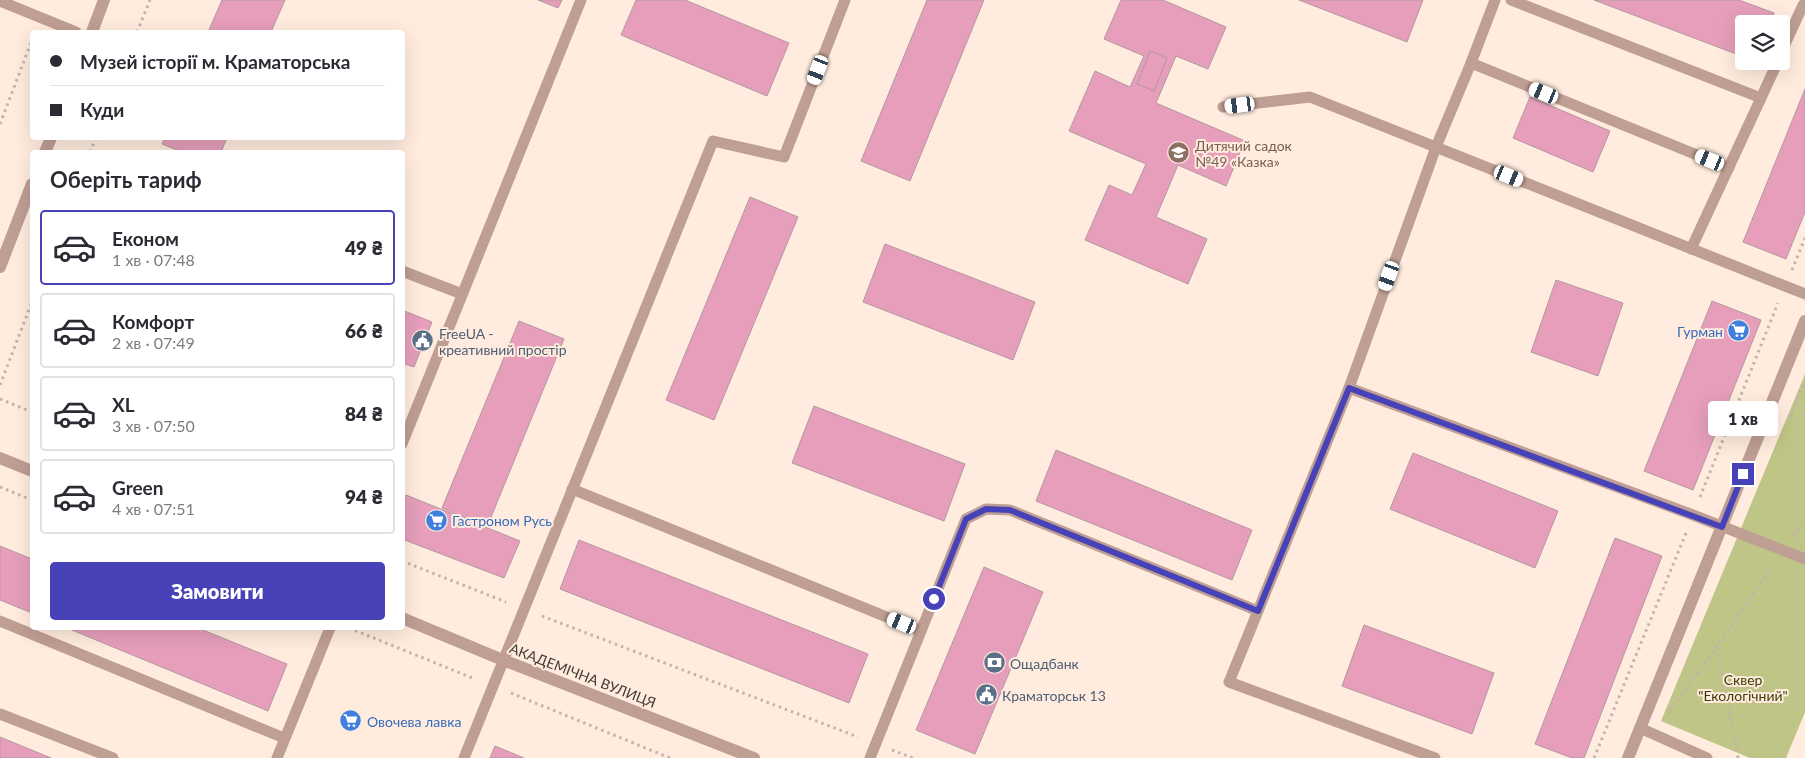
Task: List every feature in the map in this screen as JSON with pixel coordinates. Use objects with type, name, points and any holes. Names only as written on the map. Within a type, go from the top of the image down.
[{"type":"street","points":[[93,30],[104,0]]},
{"type":"street","points":[[0,267],[30,189]]},
{"type":"street","points":[[1628,758],[1802,336],[1805,321]]},
{"type":"street","points":[[0,458],[30,470]]},
{"type":"street","name":"АКАДЕМІЧНА ВУЛИЦЯ","points":[[405,619],[503,660],[754,758]]},
{"type":"lane","points":[[405,436],[581,0]]},
{"type":"lane","points":[[464,758],[712,141],[784,157],[845,0]]},
{"type":"lane","points":[[1435,758],[1229,682],[1349,388],[1436,147],[1495,0]]},
{"type":"lane","points":[[1510,0],[1761,98]]},
{"type":"lane","points":[[0,1],[71,30]]},
{"type":"lane","points":[[1790,33],[1803,5]]},
{"type":"lane","points":[[1471,63],[1729,168]]},
{"type":"lane","points":[[1691,249],[1774,70]]},
{"type":"lane","points":[[1223,107],[1310,97],[1805,294]]},
{"type":"lane","points":[[405,272],[462,294]]},
{"type":"lane","points":[[1349,388],[1805,559]]},
{"type":"lane","points":[[572,489],[921,631]]},
{"type":"lane","points":[[870,758],[966,519],[986,509],[1010,510],[1258,611]]},
{"type":"lane","points":[[0,621],[284,738]]},
{"type":"lane","points":[[277,758],[329,630]]},
{"type":"lane","points":[[0,714],[112,758]]},
{"type":"lane","points":[[1640,728],[1708,758]]},
{"type":"path","points":[[138,30],[150,0]]},
{"type":"path","points":[[0,124],[30,45]]},
{"type":"path","points":[[0,385],[30,307]]},
{"type":"path","points":[[0,399],[30,411]]},
{"type":"path","points":[[0,487],[30,499]]},
{"type":"path","points":[[1669,713],[1782,550]]},
{"type":"path","points":[[405,562],[913,758]]},
{"type":"path","points":[[1716,647],[1738,758]]},
{"type":"green space","name":"Сквер \"Екологічний\"","points":[[1805,374],[1805,712],[1786,758],[1750,758],[1661,721]]},
{"type":"building","points":[[222,0],[285,0],[272,30],[209,30]]},
{"type":"building","points":[[538,0],[562,0],[558,8]]},
{"type":"building","points":[[636,0],[685,0],[789,43],[767,96],[621,35]]},
{"type":"building","points":[[927,0],[984,0],[910,181],[861,161]]},
{"type":"building","name":"Дитячий садок №49 «Казка»","points":[[1121,0],[1163,0],[1226,27],[1208,69],[1176,56],[1156,103],[1245,141],[1226,186],[1178,165],[1156,217],[1207,239],[1188,284],[1085,240],[1109,185],[1132,195],[1146,164],[1069,131],[1095,71],[1130,87],[1144,56],[1104,39]]},
{"type":"building","points":[[1299,0],[1423,0],[1407,42]]},
{"type":"building","points":[[1594,0],[1739,0],[1774,13],[1773,15],[1735,15],[1735,54]]},
{"type":"building","points":[[1150,51],[1167,58],[1154,91],[1137,84]]},
{"type":"building","points":[[1805,89],[1805,212],[1786,259],[1743,242]]},
{"type":"building","points":[[1530,97],[1610,131],[1593,172],[1513,138]]},
{"type":"building","points":[[164,140],[226,140],[222,150],[177,150],[162,144]]},
{"type":"building","points":[[750,197],[798,217],[714,420],[666,400]]},
{"type":"building","points":[[885,244],[1035,302],[1013,360],[863,302]]},
{"type":"building","points":[[1556,280],[1623,303],[1598,376],[1531,352]]},
{"type":"building","points":[[1712,301],[1761,320],[1693,490],[1644,471]]},
{"type":"building","points":[[405,311],[432,322],[414,367],[405,364]]},
{"type":"building","points":[[519,321],[564,339],[487,527],[442,508]]},
{"type":"building","points":[[814,406],[965,464],[944,521],[792,463]]},
{"type":"building","points":[[1056,450],[1252,530],[1232,580],[1036,501]]},
{"type":"building","points":[[1413,453],[1558,511],[1535,568],[1390,509]]},
{"type":"building","name":"Гастроном Русь","points":[[406,495],[520,541],[504,578],[405,540]]},
{"type":"building","points":[[1615,538],[1662,556],[1584,758],[1572,758],[1535,744]]},
{"type":"building","points":[[579,540],[868,654],[849,703],[560,589]]},
{"type":"building","points":[[0,546],[30,558],[30,612],[0,600]]},
{"type":"building","points":[[984,567],[1043,592],[975,754],[916,730]]},
{"type":"building","points":[[1364,625],[1494,673],[1472,734],[1342,686]]},
{"type":"building","points":[[72,630],[203,630],[287,664],[268,711]]},
{"type":"building","points":[[0,737],[51,758],[0,758]]},
{"type":"building","points":[[495,746],[524,758],[490,758]]},
{"type":"place","name":"Дитячий садок №49 «Казка»","points":[[1179,153]]},
{"type":"place","name":"Гурман","points":[[1739,331]]},
{"type":"place","name":"FreeUA - креативний простір","points":[[423,341]]},
{"type":"place","name":"Гастроном Русь","points":[[436,520]]},
{"type":"place","name":"Ощадбанк","points":[[994,663]]},
{"type":"place","name":"Краматорськ 13","points":[[986,695]]},
{"type":"place","name":"Овочева лавка","points":[[351,721]]},
{"type":"route","points":[[934,599],[966,519],[986,509],[1010,510],[1258,611],[1349,388],[1722,527],[1743,474]]}]
